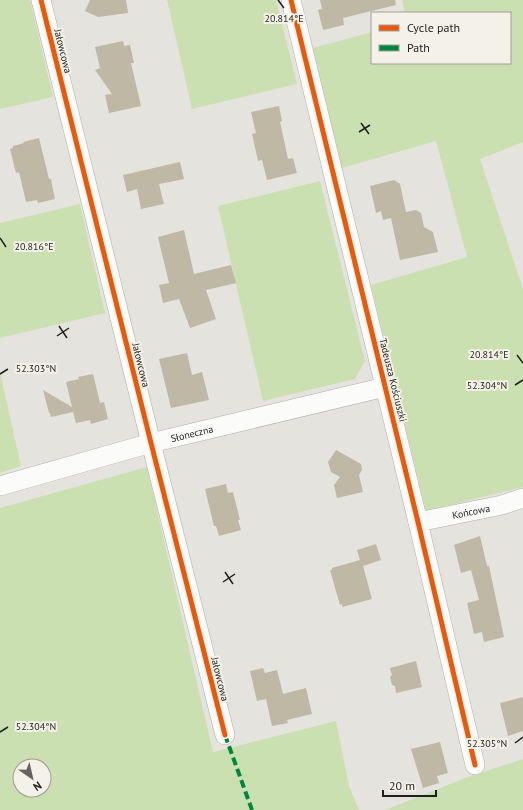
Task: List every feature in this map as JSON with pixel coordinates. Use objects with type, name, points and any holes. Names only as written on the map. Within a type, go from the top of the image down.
[{"type":"street","name":"Jałowcowa","points":[[41,0],[225,735]]},
{"type":"street","name":"Tadeusza Kościuszki","points":[[291,0],[418,522],[475,766]]},
{"type":"street","name":"Słoneczna","points":[[0,486],[151,443],[385,387]]},
{"type":"street","name":"Końcowa","points":[[418,522],[502,505],[523,498]]},
{"type":"green space","points":[[0,0],[30,0],[53,97],[0,109]]},
{"type":"green space","points":[[167,0],[276,0],[297,84],[192,109]]},
{"type":"green space","points":[[402,0],[523,0],[523,142],[480,159],[523,289],[523,487],[426,511],[371,285],[467,257],[436,141],[342,168],[313,48],[371,32],[371,64],[511,64],[511,12],[405,12]]},
{"type":"green space","points":[[320,181],[365,361],[355,379],[263,401],[218,206]]},
{"type":"green space","points":[[80,204],[105,313],[0,338],[0,223]]},
{"type":"green space","points":[[0,372],[21,466],[0,473]]},
{"type":"green space","points":[[147,467],[213,752],[336,721],[349,786],[359,810],[0,810],[0,508]]},
{"type":"green space","points":[[523,759],[523,810],[385,810],[465,778]]},
{"type":"building","points":[[90,0],[126,0],[128,13],[98,17],[85,11]]},
{"type":"building","points":[[320,0],[395,0],[396,5],[343,18],[344,25],[323,30],[318,10],[322,9]]},
{"type":"building","points":[[123,41],[124,46],[130,45],[134,63],[131,63],[141,106],[109,113],[105,95],[112,94],[95,70],[100,68],[95,47]]},
{"type":"building","points":[[279,106],[282,121],[280,122],[288,159],[293,158],[297,173],[267,180],[262,160],[258,161],[252,134],[256,133],[251,112]]},
{"type":"building","points":[[39,138],[49,179],[51,179],[55,199],[38,203],[37,200],[26,202],[19,172],[16,173],[10,149],[13,148],[13,146],[24,143],[23,142]]},
{"type":"building","points":[[180,162],[184,179],[159,184],[164,204],[141,209],[137,189],[127,192],[123,175]]},
{"type":"building","points":[[394,180],[400,184],[406,212],[416,210],[421,213],[424,227],[433,232],[438,252],[400,260],[391,218],[383,220],[381,211],[376,213],[370,186]]},
{"type":"building","points":[[184,230],[194,274],[231,265],[236,283],[206,290],[216,319],[190,328],[179,299],[163,303],[159,285],[169,283],[158,237]]},
{"type":"building","points":[[187,353],[192,375],[202,372],[209,400],[171,408],[159,359]]},
{"type":"building","points":[[93,374],[100,403],[104,402],[108,419],[91,424],[90,420],[76,423],[73,412],[51,417],[43,390],[72,407],[66,382],[79,379],[78,377]]},
{"type":"building","points":[[336,450],[361,464],[362,470],[359,475],[363,492],[337,498],[334,485],[340,477],[331,472],[328,462]]},
{"type":"building","points":[[226,484],[228,493],[233,492],[241,530],[219,536],[216,526],[214,526],[205,489]]},
{"type":"building","points":[[480,536],[487,566],[489,566],[504,637],[484,642],[482,632],[474,634],[467,603],[479,600],[471,570],[461,573],[454,545]]},
{"type":"building","points":[[376,544],[381,560],[363,566],[372,599],[342,607],[342,604],[340,605],[330,570],[332,570],[332,568],[360,560],[357,550]]},
{"type":"building","points":[[416,661],[422,687],[396,693],[395,686],[392,685],[390,677],[392,675],[390,668]]},
{"type":"building","points":[[263,668],[265,673],[277,670],[283,694],[306,688],[312,714],[287,720],[288,723],[272,726],[266,699],[257,701],[250,671]]},
{"type":"building","points":[[523,697],[523,731],[508,736],[500,703]]},
{"type":"building","points":[[440,742],[448,773],[437,776],[439,783],[423,788],[411,749]]},
{"type":"marked path","points":[[225,735],[252,810]]},
{"type":"cycle path","points":[[41,0],[225,735]]},
{"type":"cycle path","points":[[291,0],[418,522],[475,765]]}]
